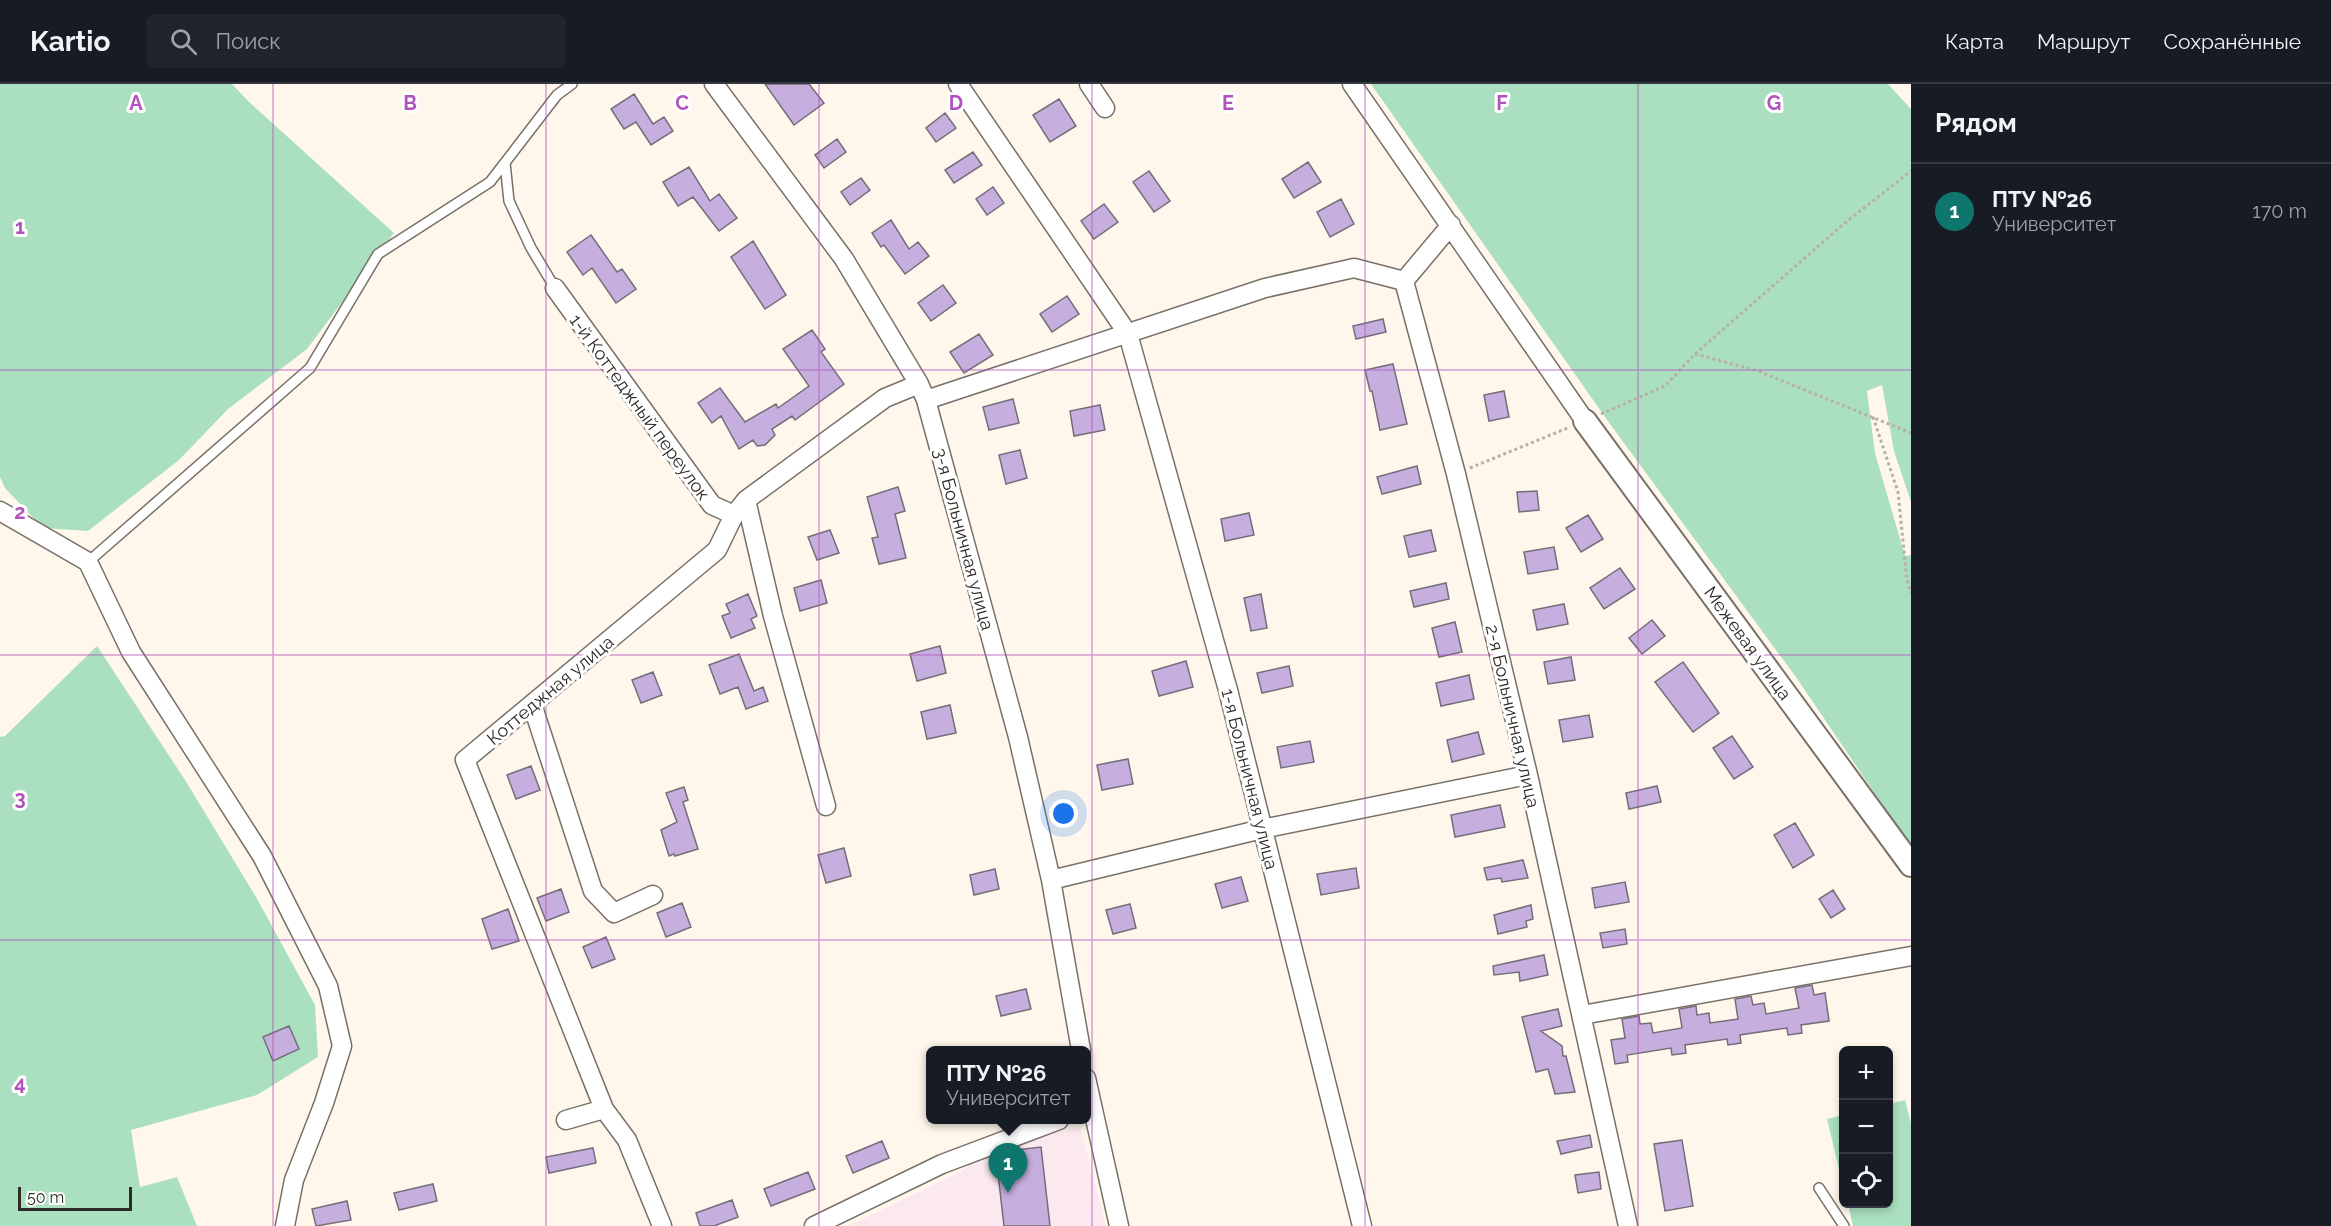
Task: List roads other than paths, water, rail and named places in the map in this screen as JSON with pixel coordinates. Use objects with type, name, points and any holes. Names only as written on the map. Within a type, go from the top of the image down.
[{"type":"street","name":"3-я Больничная улица","points":[[714,84],[844,259],[922,392],[1018,737],[1051,880],[1080,1046]]},
{"type":"street","name":"1-я Больничная улица","points":[[957,84],[1128,334],[1228,690],[1362,1226]]},
{"type":"street","points":[[1089,84],[1105,108]]},
{"type":"street","points":[[1352,84],[1585,421]]},
{"type":"street","points":[[1404,281],[1451,225]]},
{"type":"street","name":"Коттеджная улица","points":[[604,1109],[465,760],[717,550],[734,515],[746,500],[885,398],[922,392],[1128,334],[1265,288],[1354,268],[1404,281]]},
{"type":"street","name":"2-я Больничная улица","points":[[1404,281],[1456,474],[1528,775],[1628,1226]]},
{"type":"street","name":"1-й Коттеджный переулок","points":[[555,288],[712,505],[734,515]]},
{"type":"street","name":"Межевая улица","points":[[1585,421],[1911,865]]},
{"type":"street","points":[[746,500],[773,616],[826,806]]},
{"type":"street","points":[[0,512],[88,562],[131,652],[262,856],[328,986],[342,1046],[324,1102],[294,1180],[285,1226]]},
{"type":"street","points":[[532,704],[593,891],[614,913],[653,894]]},
{"type":"street","points":[[1051,880],[1262,828],[1528,775]]},
{"type":"street","points":[[1582,1015],[1911,956]]},
{"type":"street","points":[[566,1120],[604,1109],[627,1140],[662,1226]]},
{"type":"street","points":[[1091,1116],[1119,1226]]},
{"type":"street","points":[[814,1226],[942,1164],[1046,1124]]},
{"type":"lane","points":[[88,562],[310,368],[378,254],[490,182],[557,95],[572,84]]},
{"type":"lane","points":[[505,163],[509,201],[531,248],[555,288]]},
{"type":"lane","points":[[1819,1188],[1844,1226]]},
{"type":"place","name":"ПТУ №26","points":[[1008,1193]]}]
